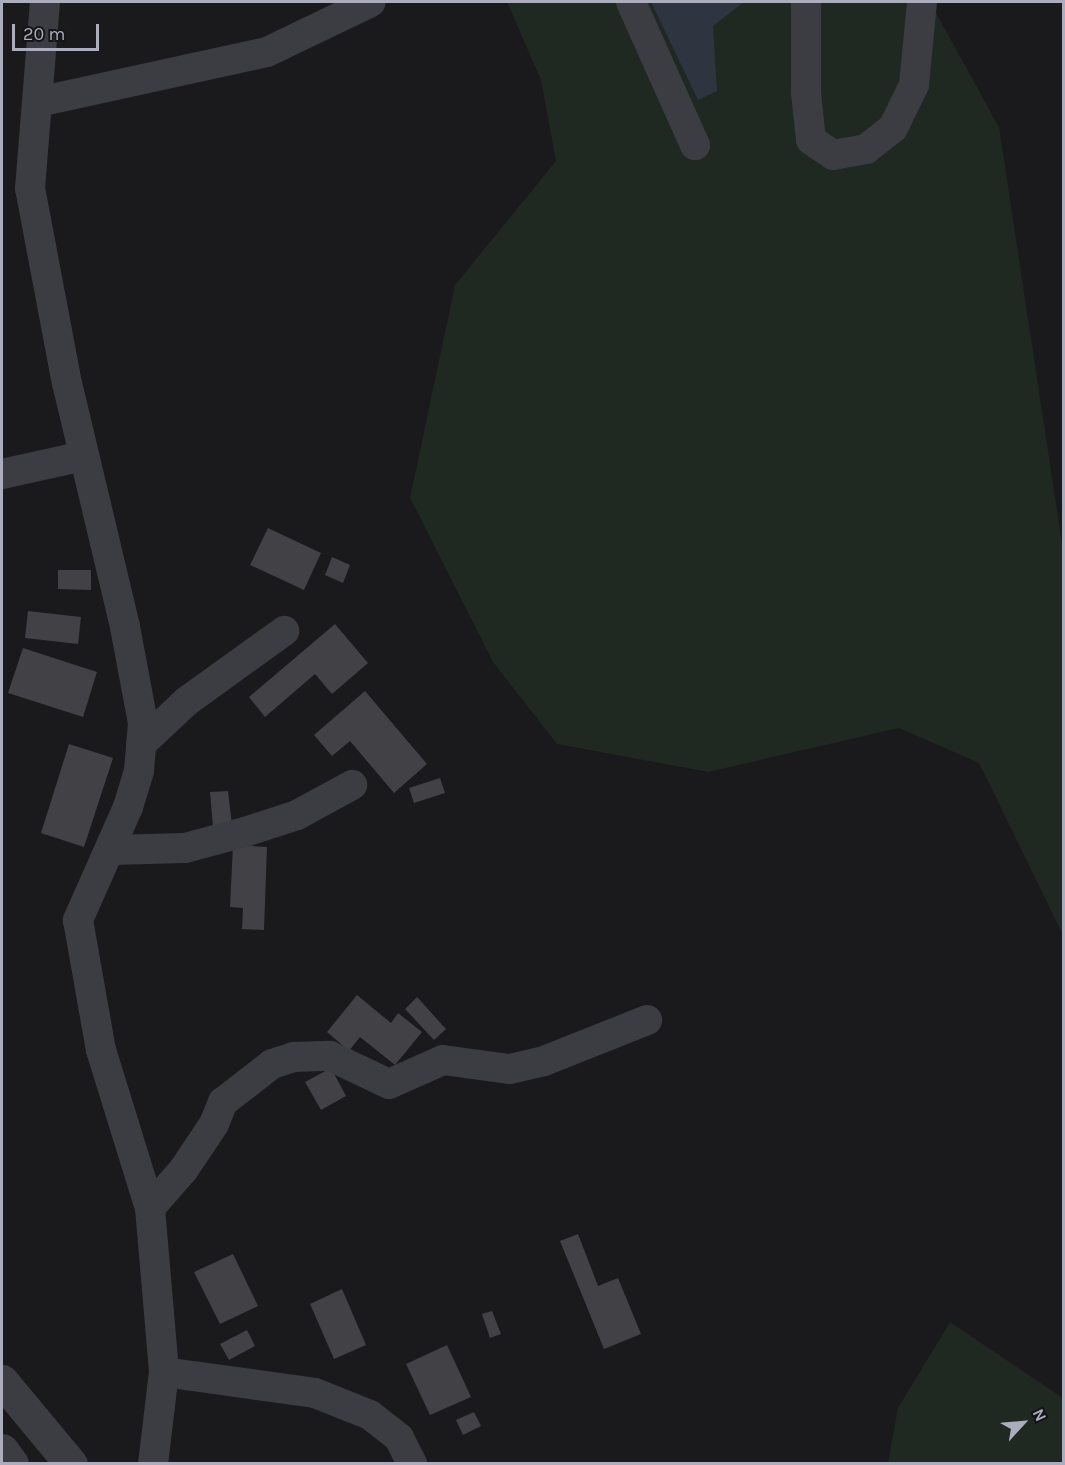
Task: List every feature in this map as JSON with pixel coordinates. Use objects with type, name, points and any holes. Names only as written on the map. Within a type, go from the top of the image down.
[{"type":"street","points":[[45,2],[30,188],[84,456],[125,627],[143,723],[128,807],[78,920],[101,1050],[150,1208],[164,1372],[153,1464]]},
{"type":"street","points":[[38,102],[267,52],[370,2]]},
{"type":"street","points":[[632,2],[695,145]]},
{"type":"street","points":[[806,2],[806,93],[811,140],[833,155],[867,149],[892,128],[915,85],[922,2]]},
{"type":"street","points":[[2,474],[84,456]]},
{"type":"street","points":[[141,744],[187,701],[284,631]]},
{"type":"street","points":[[110,850],[185,848],[245,832],[297,814],[352,784]]},
{"type":"street","points":[[150,1208],[184,1169],[214,1124],[223,1102],[272,1064],[293,1057],[330,1056],[389,1084],[443,1060],[510,1069],[544,1061],[648,1020]]},
{"type":"street","points":[[164,1372],[315,1393],[370,1414],[399,1438],[412,1464]]},
{"type":"street","points":[[2,1381],[71,1464]]},
{"type":"street","points":[[2,1450],[12,1464]]},
{"type":"shaded area","points":[[507,2],[930,2],[999,127],[1063,550],[1063,935],[979,763],[899,728],[708,772],[557,744],[493,662],[410,498],[455,285],[556,161],[541,80]]},
{"type":"shaded area","points":[[950,1322],[1063,1398],[1063,1463],[888,1463],[898,1408]]},
{"type":"water","points":[[651,2],[744,2],[713,26],[717,91],[698,100]]},
{"type":"building","points":[[268,528],[321,553],[304,590],[250,565]]},
{"type":"building","points":[[332,557],[350,565],[343,583],[325,575]]},
{"type":"building","points":[[58,570],[91,570],[91,590],[58,589]]},
{"type":"building","points":[[28,611],[81,617],[78,644],[25,638]]},
{"type":"building","points":[[335,624],[368,663],[332,694],[315,674],[265,717],[249,697]]},
{"type":"building","points":[[23,648],[97,672],[83,717],[8,693]]},
{"type":"building","points":[[365,691],[427,764],[394,793],[350,741],[332,756],[314,735]]},
{"type":"building","points":[[69,744],[113,758],[84,847],[41,833]]},
{"type":"building","points":[[440,778],[445,793],[414,803],[409,788]]},
{"type":"building","points":[[228,791],[232,825],[213,827],[210,792]]},
{"type":"building","points":[[233,845],[267,847],[264,930],[242,929],[243,908],[230,907]]},
{"type":"building","points":[[357,995],[391,1023],[398,1013],[422,1032],[395,1065],[360,1037],[349,1051],[327,1032]]},
{"type":"building","points":[[417,997],[446,1029],[434,1040],[405,1009]]},
{"type":"building","points":[[331,1068],[346,1096],[321,1110],[305,1082]]},
{"type":"building","points":[[578,1234],[598,1286],[618,1278],[641,1334],[604,1349],[560,1241]]},
{"type":"building","points":[[233,1254],[258,1306],[220,1324],[194,1272]]},
{"type":"building","points":[[342,1289],[366,1345],[334,1359],[310,1304]]},
{"type":"building","points":[[492,1311],[501,1334],[490,1338],[482,1314]]},
{"type":"building","points":[[247,1330],[255,1346],[229,1360],[220,1344]]},
{"type":"building","points":[[447,1345],[471,1397],[430,1415],[406,1364]]},
{"type":"building","points":[[474,1412],[481,1426],[463,1435],[456,1420]]}]
